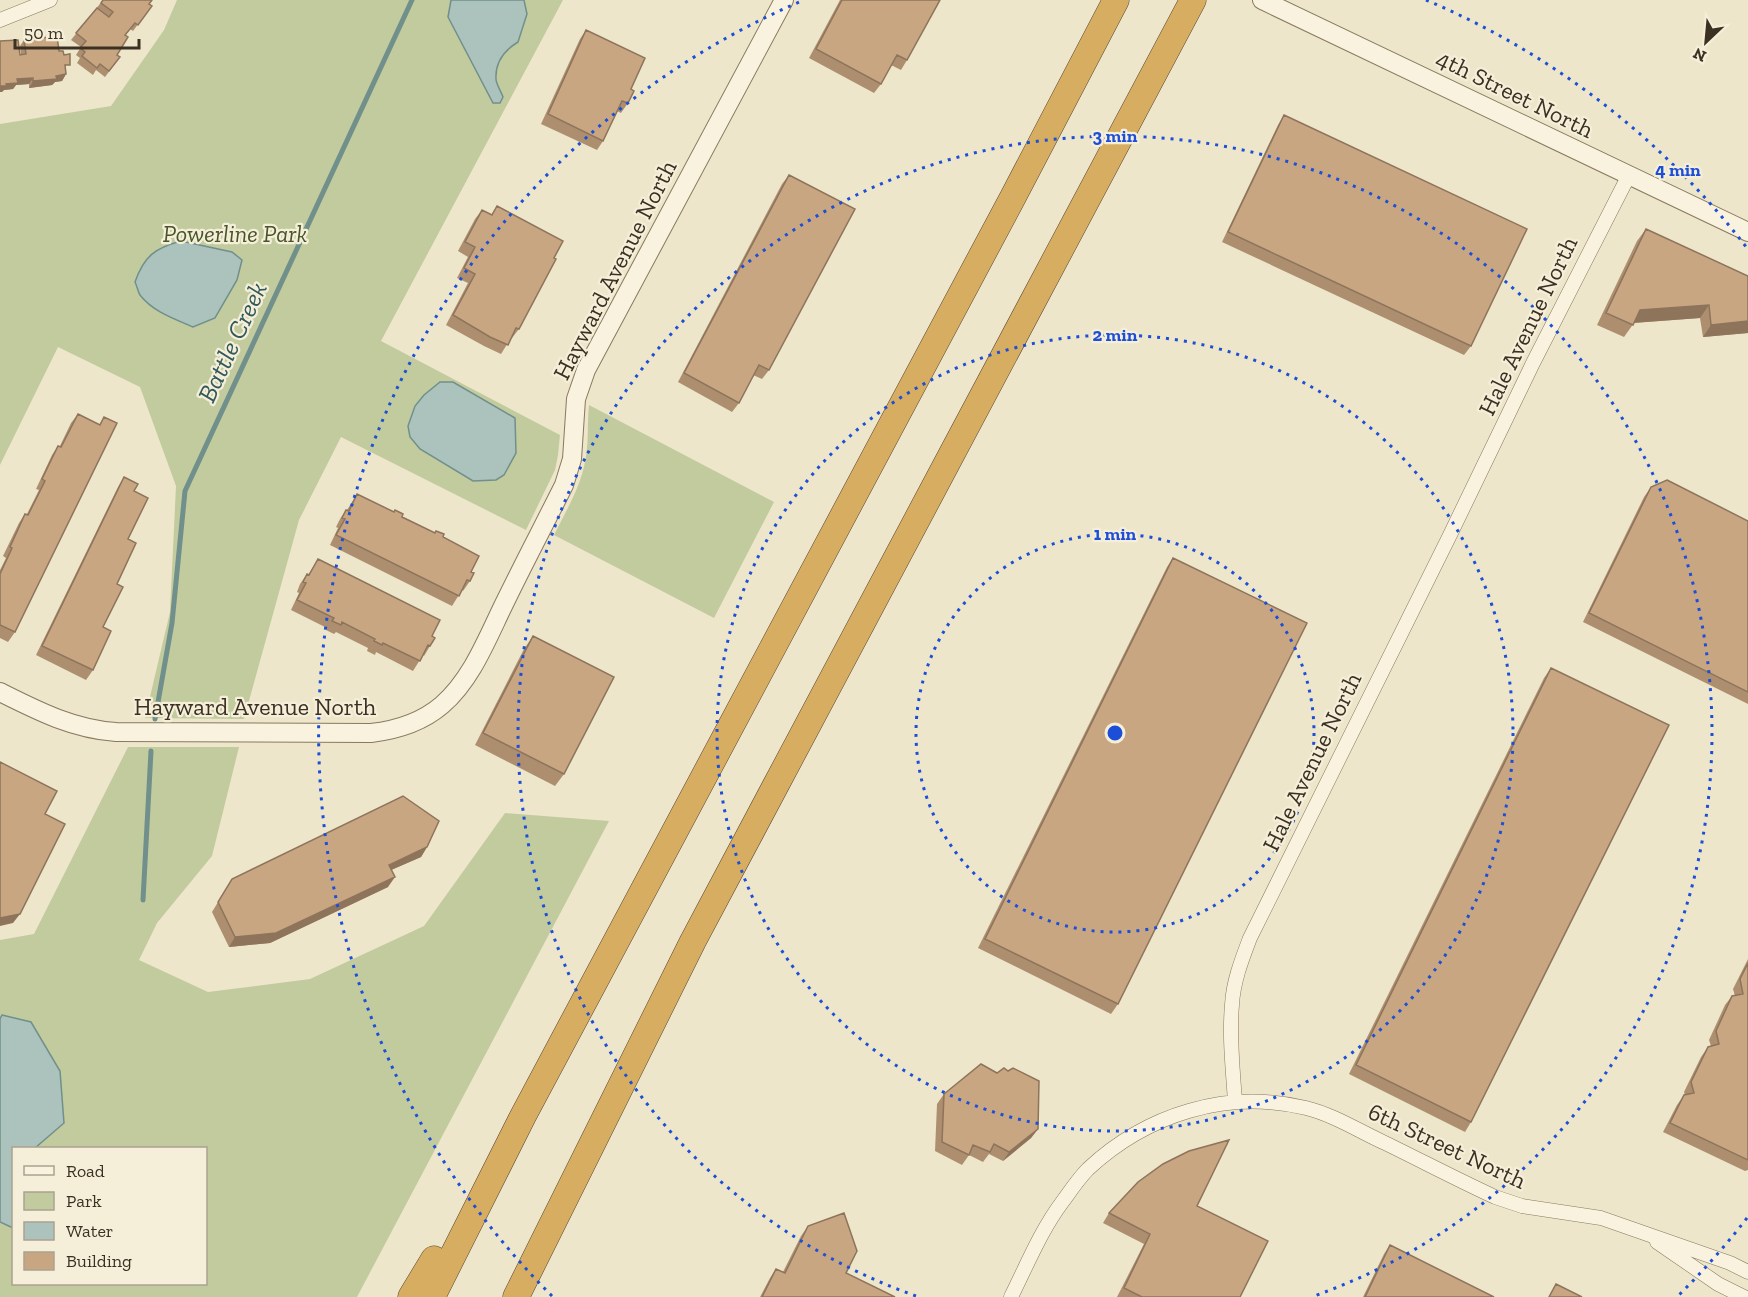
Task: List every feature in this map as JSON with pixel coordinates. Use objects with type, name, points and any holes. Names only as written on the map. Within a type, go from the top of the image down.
[{"type":"highway","points":[[432,1297],[523,1116],[1116,0]]},
{"type":"highway","points":[[516,1297],[693,941],[1193,0]]},
{"type":"highway","points":[[411,1297],[523,1116]]},
{"type":"street","points":[[0,20],[50,0]]},
{"type":"street","name":"Hayward Avenue North","points":[[0,692],[48,716],[87,728],[116,732],[371,733],[405,727],[441,706],[457,690],[475,662],[564,485],[572,455],[576,399],[586,370],[783,0]]},
{"type":"street","name":"4th Street North","points":[[1262,0],[1748,232]]},
{"type":"street","name":"Hale Avenue North","points":[[1235,1102],[1231,1032],[1232,1003],[1239,969],[1250,938],[1533,363],[1629,175]]},
{"type":"street","points":[[1011,1297],[1043,1233],[1059,1207],[1087,1171],[1117,1145],[1146,1127],[1202,1107],[1235,1102]]},
{"type":"street","name":"6th Street North","points":[[1235,1102],[1270,1102],[1307,1108],[1336,1119],[1495,1197],[1522,1206],[1600,1218],[1730,1263],[1748,1272]]},
{"type":"street","name":"6th Street North","points":[[1640,1231],[1718,1284],[1744,1297]]},
{"type":"green space","name":"Powerline Park","points":[[177,0],[563,0],[381,341],[560,435],[555,470],[526,530],[341,437],[299,520],[244,719],[145,718],[170,612],[176,486],[140,387],[58,347],[0,465],[0,124],[111,106],[164,30]]},
{"type":"green space","points":[[589,405],[774,502],[714,618],[554,535],[583,472],[587,448]]},
{"type":"green space","points":[[128,747],[239,747],[212,856],[157,923],[139,960],[208,992],[310,979],[424,926],[505,813],[609,821],[357,1297],[0,1297],[0,940],[34,934]]},
{"type":"water","points":[[451,0],[524,0],[527,14],[518,42],[505,53],[497,67],[496,81],[503,97],[500,103],[493,103],[448,17]]},
{"type":"water","points":[[181,241],[232,252],[242,260],[237,280],[215,318],[193,327],[151,306],[140,295],[135,282],[142,266],[152,254]]},
{"type":"water","points":[[440,382],[453,382],[515,418],[516,453],[504,475],[496,480],[473,481],[420,449],[410,437],[408,426],[415,406]]},
{"type":"water","points":[[2,1015],[31,1022],[60,1071],[64,1123],[36,1147],[12,1147],[12,1228],[0,1222],[0,1019]]},
{"type":"building","points":[[103,0],[152,0],[149,4],[152,6],[138,25],[135,23],[125,35],[128,37],[117,55],[120,57],[109,71],[100,64],[97,68],[82,56],[85,52],[80,48],[86,41],[76,33],[97,8],[109,17],[113,12],[101,3]]},
{"type":"building","points":[[842,0],[940,0],[907,60],[897,55],[881,84],[816,49]]},
{"type":"building","points":[[586,30],[645,58],[631,89],[634,91],[628,103],[622,101],[603,141],[548,114]]},
{"type":"building","points":[[57,36],[59,51],[63,51],[64,55],[70,54],[70,65],[65,65],[66,74],[56,76],[57,79],[33,81],[33,78],[17,79],[18,83],[0,86],[0,41],[18,40],[20,55],[26,54],[24,40]]},
{"type":"building","points":[[1284,115],[1527,229],[1471,346],[1228,232]]},
{"type":"building","points":[[789,175],[855,209],[769,370],[759,365],[739,403],[684,373]]},
{"type":"building","points":[[497,206],[563,241],[519,329],[516,328],[508,345],[453,315],[475,274],[464,268],[475,247],[465,242],[482,210],[492,215]]},
{"type":"building","points":[[1646,229],[1748,276],[1748,321],[1711,325],[1709,305],[1640,310],[1633,325],[1606,313]]},
{"type":"building","points":[[78,414],[100,425],[104,417],[117,423],[15,632],[0,625],[0,574],[25,514],[28,515],[45,481],[42,479],[58,446],[61,447]]},
{"type":"building","points":[[124,477],[138,484],[134,491],[148,498],[128,539],[136,543],[117,584],[123,587],[103,627],[111,631],[93,670],[42,646]]},
{"type":"building","points":[[1667,480],[1748,521],[1748,692],[1589,613],[1651,487]]},
{"type":"building","points":[[357,494],[403,514],[402,517],[435,533],[436,531],[444,534],[443,537],[479,556],[471,572],[474,573],[470,581],[467,580],[459,596],[336,535],[345,519],[342,518],[346,510],[349,511]]},
{"type":"building","points":[[1173,558],[1307,623],[1118,1004],[985,939]]},
{"type":"building","points":[[318,559],[440,620],[432,636],[435,638],[430,646],[428,645],[420,661],[374,641],[375,639],[342,622],[341,625],[332,621],[334,618],[297,600],[306,583],[303,582],[307,574],[309,575]]},
{"type":"building","points":[[533,636],[614,677],[564,774],[483,733]]},
{"type":"building","points":[[1551,668],[1669,725],[1471,1122],[1356,1065]]},
{"type":"building","points":[[0,762],[57,791],[45,814],[65,824],[20,914],[0,918]]},
{"type":"building","points":[[403,796],[439,821],[427,847],[389,865],[395,877],[276,933],[235,937],[218,902],[232,879]]},
{"type":"building","points":[[1748,963],[1748,1160],[1670,1123],[1684,1095],[1694,1093],[1691,1082],[1708,1047],[1719,1044],[1716,1031],[1732,996],[1743,994],[1740,979]]},
{"type":"building","points":[[981,1064],[997,1073],[1004,1068],[1008,1071],[1013,1068],[1039,1081],[1038,1129],[1009,1152],[994,1144],[990,1152],[973,1145],[969,1155],[942,1142],[944,1094]]},
{"type":"building","points":[[1229,1140],[1197,1206],[1268,1241],[1240,1297],[1142,1297],[1124,1288],[1150,1234],[1109,1213],[1138,1182],[1163,1164],[1189,1151]]},
{"type":"building","points":[[844,1213],[857,1251],[846,1273],[895,1297],[762,1297],[776,1269],[785,1273],[808,1226]]},
{"type":"building","points":[[1390,1245],[1494,1297],[1365,1297]]},
{"type":"building","points":[[1556,1284],[1582,1297],[1549,1297]]},
{"type":"waterway","name":"Battle Creek","points":[[155,719],[172,623],[185,491],[412,0]]},
{"type":"waterway","name":"Battle Creek","points":[[143,900],[151,751]]}]
